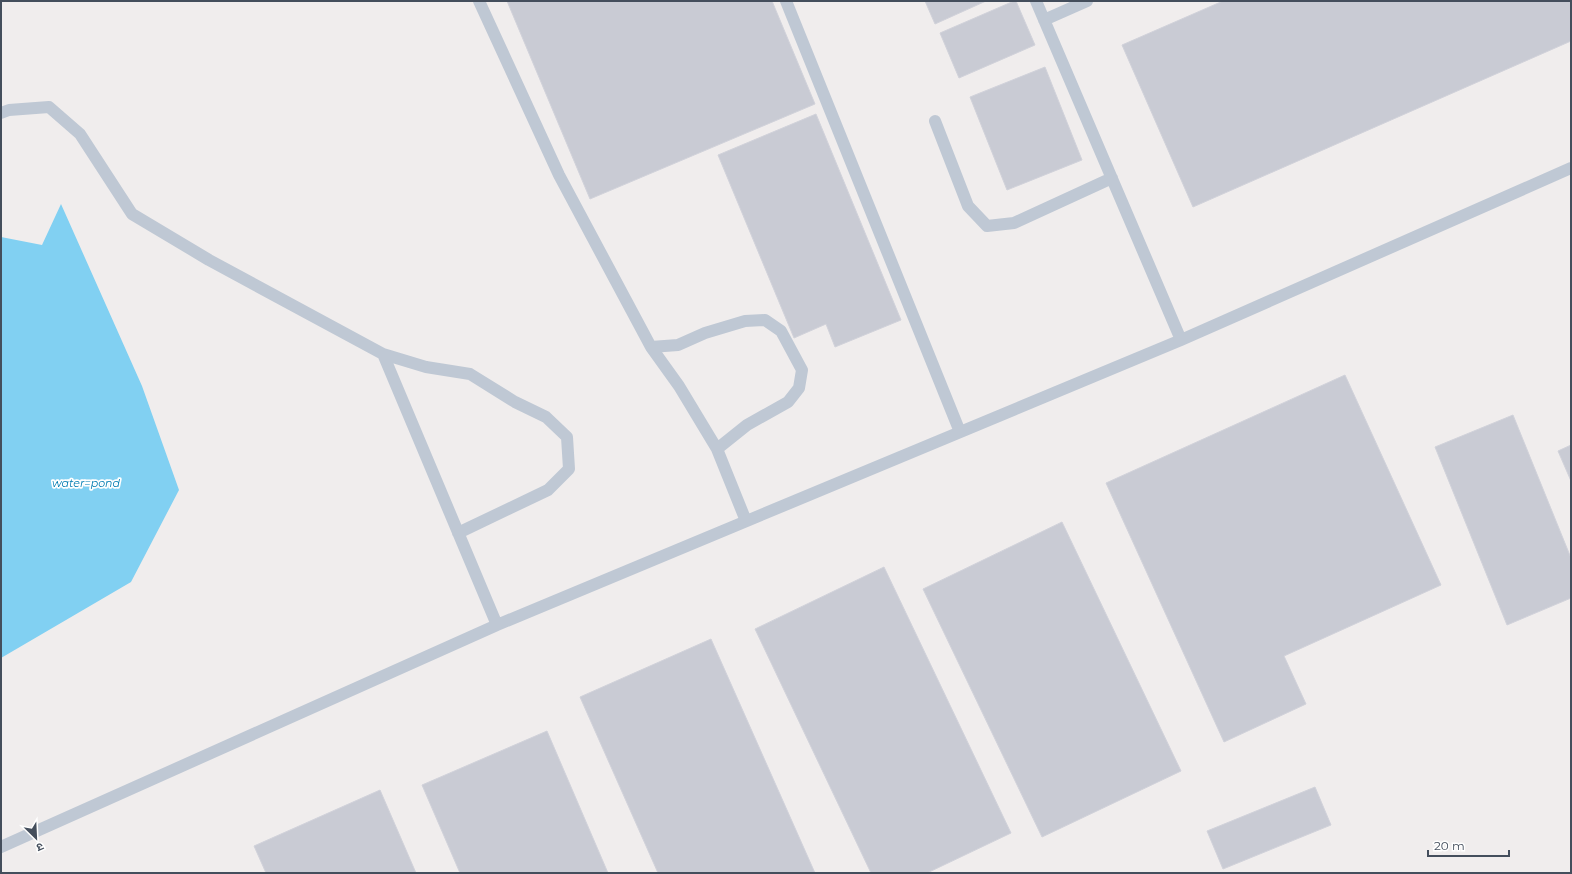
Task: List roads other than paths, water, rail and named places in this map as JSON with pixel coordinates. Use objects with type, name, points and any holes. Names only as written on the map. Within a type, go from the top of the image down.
[{"type":"lane","points":[[479,1],[559,175],[651,347],[679,386],[716,449],[746,521]]},
{"type":"lane","points":[[786,1],[960,432]]},
{"type":"lane","points":[[1036,1],[1181,340]]},
{"type":"lane","points":[[1044,20],[1087,1]]},
{"type":"lane","points":[[1,113],[9,110],[49,107],[80,134],[132,214],[209,260],[383,354],[426,368],[470,374],[515,402],[546,416],[567,437],[569,469],[548,490],[458,532]]},
{"type":"lane","points":[[935,121],[968,206],[987,226],[1014,223],[1112,178]]},
{"type":"lane","points":[[1,847],[497,625],[1181,340],[1571,168]]},
{"type":"lane","points":[[651,347],[678,345],[705,333],[745,321],[766,320],[781,331],[802,370],[799,388],[788,402],[747,425],[716,449]]},
{"type":"lane","points":[[383,354],[497,625]]},
{"type":"water","name":"water=pond","points":[[61,204],[142,386],[179,490],[131,582],[1,658],[1,237],[42,245]]}]
